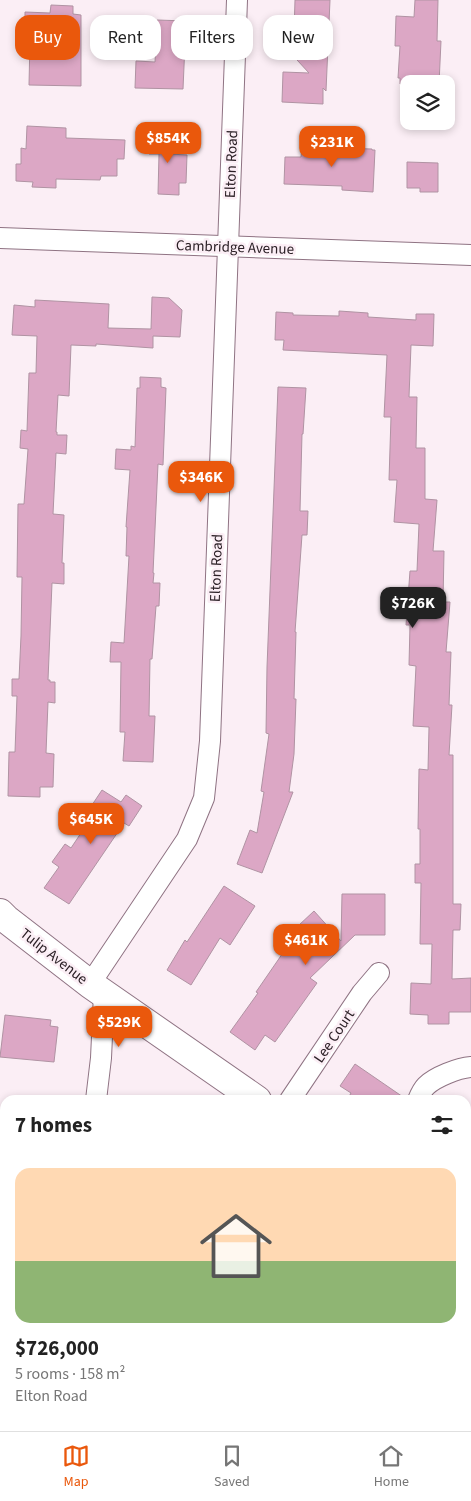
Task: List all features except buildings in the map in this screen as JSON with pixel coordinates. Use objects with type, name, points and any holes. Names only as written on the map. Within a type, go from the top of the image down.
[{"type":"main road","name":"Tulip Avenue","points":[[0,913],[97,989],[250,1095]]},
{"type":"street","name":"Elton Road","points":[[97,989],[186,839],[204,798],[210,741],[237,0]]},
{"type":"street","name":"Cambridge Avenue","points":[[0,238],[471,256]]},
{"type":"street","name":"Lee Court","points":[[293,1095],[362,993],[380,973]]},
{"type":"street","points":[[97,989],[101,1058],[97,1095]]},
{"type":"street","points":[[420,1095],[424,1088],[432,1081],[463,1068],[471,1067]]}]
